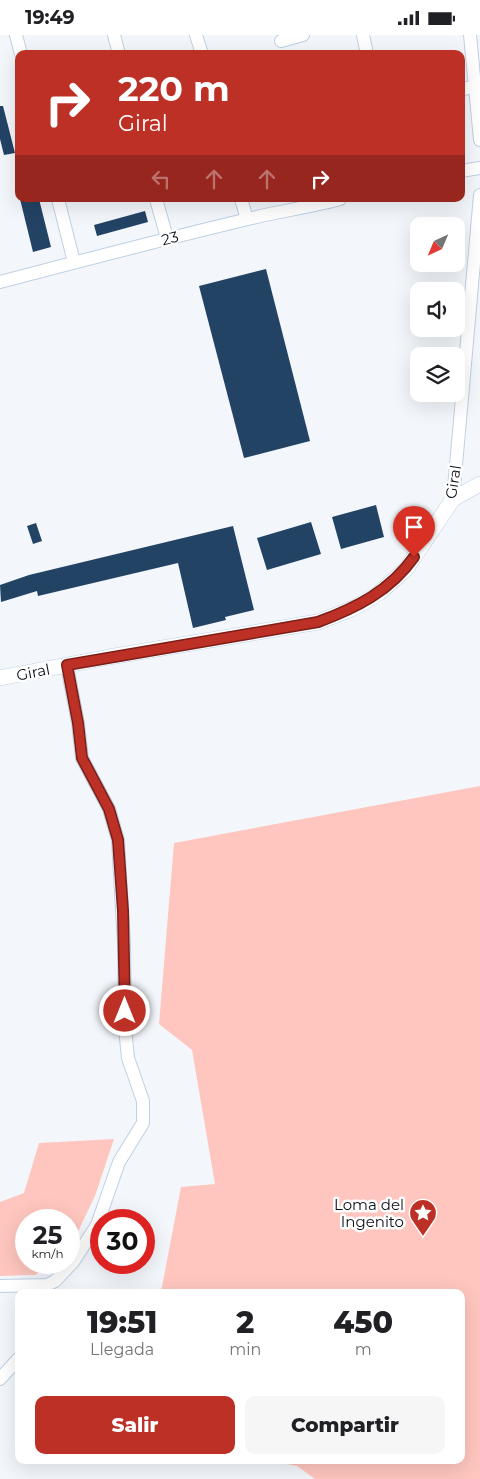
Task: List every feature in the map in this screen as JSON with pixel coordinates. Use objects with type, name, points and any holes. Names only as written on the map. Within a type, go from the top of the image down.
[{"type":"street","points":[[16,35],[20,50]]},
{"type":"street","points":[[114,35],[117,50]]},
{"type":"street","points":[[196,35],[201,50]]},
{"type":"street","points":[[280,38],[303,35]]},
{"type":"street","points":[[363,35],[367,50]]},
{"type":"street","points":[[470,35],[480,140]]},
{"type":"street","points":[[465,89],[474,86]]},
{"type":"street","points":[[465,170],[480,168]]},
{"type":"street","name":"Giral","points":[[0,678],[318,622],[354,609],[379,593],[406,569],[453,499],[478,239],[480,195]]},
{"type":"street","points":[[59,202],[74,262]]},
{"type":"street","points":[[157,202],[167,238]]},
{"type":"street","points":[[242,202],[247,219]]},
{"type":"street","name":"23","points":[[0,282],[167,238],[247,219],[305,209],[330,202]]},
{"type":"street","points":[[453,499],[480,484]]},
{"type":"street","points":[[0,1286],[46,1289],[73,1262],[97,1225],[119,1162],[143,1123],[143,1101],[128,1058],[125,1028],[124,944],[118,840],[109,809],[82,758],[78,723],[67,665]]},
{"type":"street","points":[[0,1379],[15,1363]]},
{"type":"shaded area","points":[[480,786],[480,1479],[315,1479],[297,1466],[286,1464],[465,1464],[465,1289],[162,1289],[181,1187],[215,1184],[192,1050],[159,1024],[174,843]]},
{"type":"shaded area","points":[[114,1139],[95,1196],[80,1227],[80,1209],[15,1209],[15,1274],[36,1274],[0,1276],[0,1202],[24,1193],[39,1143]]},
{"type":"building","points":[[0,106],[3,106],[15,153],[4,155],[0,139]]},
{"type":"building","points":[[21,202],[40,202],[51,247],[33,252]]},
{"type":"building","points":[[145,211],[148,222],[97,236],[94,225]]},
{"type":"building","points":[[266,269],[310,441],[244,458],[199,286]]},
{"type":"building","points":[[376,505],[384,537],[341,549],[332,517]]},
{"type":"building","points":[[311,522],[321,554],[267,570],[257,538]]},
{"type":"building","points":[[36,523],[42,541],[33,544],[27,526]]},
{"type":"building","points":[[233,526],[254,610],[225,617],[226,620],[193,628],[178,563],[38,596],[37,591],[1,602],[0,585],[29,575]]},
{"type":"place","name":"Loma del Ingenito","points":[[423,1237]]},
{"type":"route","points":[[125,1011],[123,895],[118,840],[109,809],[82,758],[79,745],[78,723],[67,665],[318,622],[354,609],[379,593],[406,569],[414,557]]}]
